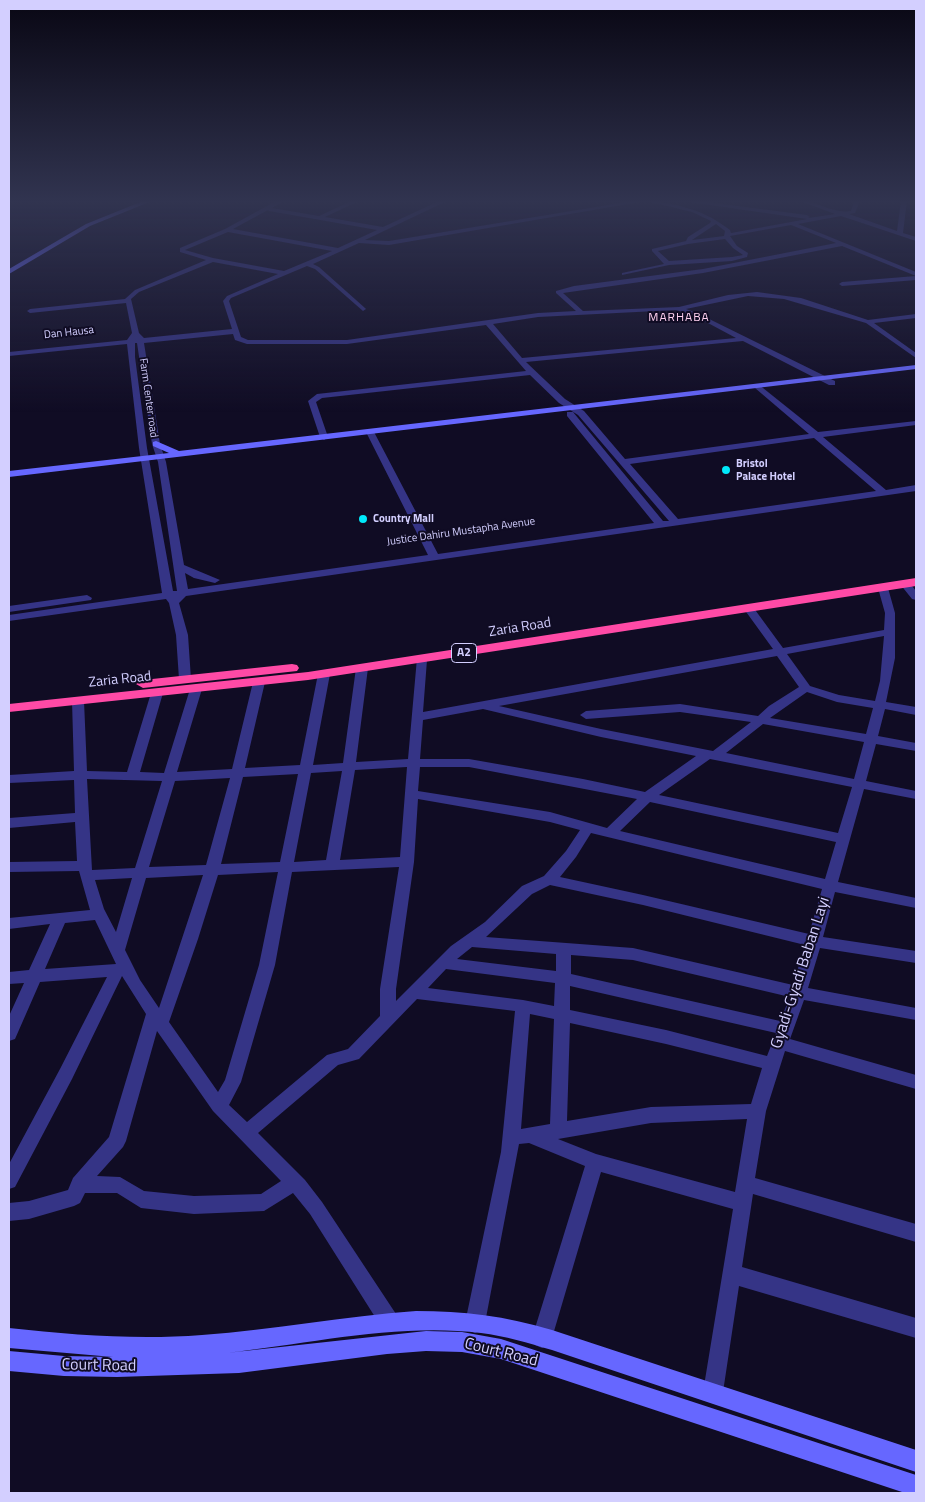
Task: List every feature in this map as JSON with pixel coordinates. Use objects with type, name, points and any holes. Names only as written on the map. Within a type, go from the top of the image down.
[{"type":"highway","name":"Zaria Road","points":[[9,697],[318,665],[916,572]]},
{"type":"highway","name":"Zaria Road","points":[[9,708],[324,674],[911,583]]},
{"type":"street","points":[[182,589],[160,456],[128,301],[130,295],[137,291],[185,271]]},
{"type":"street","points":[[270,271],[285,274]]},
{"type":"street","points":[[292,271],[227,298],[226,302],[237,332],[247,342],[347,342],[538,315],[676,308],[747,295],[764,294],[803,302],[868,322],[915,355]]},
{"type":"street","points":[[320,271],[363,309]]},
{"type":"street","points":[[581,312],[553,287],[635,271]]},
{"type":"street","points":[[558,292],[568,289],[702,271]]},
{"type":"street","points":[[842,284],[916,278]]},
{"type":"street","points":[[30,311],[128,301]]},
{"type":"street","points":[[676,308],[695,314],[829,381],[916,367]]},
{"type":"street","points":[[868,322],[916,316]]},
{"type":"street","points":[[487,322],[532,373],[624,462],[672,518]]},
{"type":"street","points":[[136,342],[237,332]]},
{"type":"street","points":[[136,342],[237,332]]},
{"type":"street","points":[[520,360],[744,339]]},
{"type":"street","name":"Dan Hausa","points":[[9,352],[136,342]]},
{"type":"street","name":"Dan Hausa","points":[[9,352],[136,342]]},
{"type":"street","name":"Farm Center road","points":[[136,342],[143,448],[170,595],[182,634],[185,679]]},
{"type":"street","points":[[586,412],[761,389],[916,372]]},
{"type":"street","points":[[324,437],[312,401],[320,396],[532,373]]},
{"type":"street","points":[[9,474],[370,432],[567,406],[761,389],[880,489],[916,488]]},
{"type":"street","points":[[567,406],[657,521]]},
{"type":"street","points":[[624,462],[728,446],[916,423]]},
{"type":"street","points":[[370,432],[433,553]]},
{"type":"street","points":[[156,444],[174,452],[190,453]]},
{"type":"street","points":[[113,462],[143,448]]},
{"type":"street","points":[[9,618],[170,595],[182,589],[880,489],[916,481]]},
{"type":"street","name":"Justice Dahiru Mustapha Avenue","points":[[9,609],[170,595],[182,589],[215,580],[433,553]]},
{"type":"street","points":[[178,566],[198,576],[215,580]]},
{"type":"street","points":[[911,583],[916,597]]},
{"type":"street","name":"Gyadi-Gyadi Baban Layi","points":[[714,1392],[757,1111],[799,992],[859,785],[886,681],[889,658],[890,613],[883,588]]},
{"type":"street","points":[[749,609],[806,688],[837,698],[916,711]]},
{"type":"street","points":[[418,717],[889,632]]},
{"type":"street","points":[[388,1020],[388,989],[407,862],[412,763],[418,717],[421,660]]},
{"type":"street","points":[[332,864],[349,767],[362,668]]},
{"type":"street","points":[[219,1106],[233,1082],[267,965],[288,867],[304,770],[324,674]]},
{"type":"street","points":[[9,1212],[29,1210],[74,1197],[79,1184],[117,1141],[158,1018],[193,937],[239,773],[259,682]]},
{"type":"street","points":[[610,833],[647,798],[762,720],[773,709],[806,688]]},
{"type":"street","points":[[118,948],[196,689]]},
{"type":"street","points":[[132,776],[157,693]]},
{"type":"street","points":[[78,701],[85,871],[100,914],[118,948],[122,969],[219,1106],[295,1182],[316,1208],[389,1321]]},
{"type":"street","points":[[484,706],[539,720],[916,795]]},
{"type":"street","points":[[586,715],[680,708],[762,720],[916,747]]},
{"type":"street","points":[[9,779],[82,775],[169,777],[412,763],[486,764],[843,838]]},
{"type":"street","points":[[411,794],[550,817],[588,828],[829,886],[916,903]]},
{"type":"street","points":[[9,823],[82,817]]},
{"type":"street","points":[[246,1133],[332,1060],[353,1054],[416,993],[442,963],[490,926],[527,890],[549,880],[571,854],[588,828]]},
{"type":"street","points":[[9,867],[141,873],[407,862]]},
{"type":"street","points":[[549,880],[813,940],[916,957]]},
{"type":"street","points":[[9,923],[100,914]]},
{"type":"street","points":[[9,1034],[60,918]]},
{"type":"street","points":[[470,941],[633,954],[799,992],[916,1014]]},
{"type":"street","points":[[558,1131],[564,947]]},
{"type":"street","points":[[442,963],[564,978],[783,1036],[916,1082]]},
{"type":"street","points":[[9,978],[122,969]]},
{"type":"street","points":[[9,1181],[122,969]]},
{"type":"street","points":[[416,993],[524,1006],[666,1037],[772,1064]]},
{"type":"street","points":[[475,1323],[501,1200],[511,1138],[524,1006]]},
{"type":"street","points":[[511,1138],[651,1116],[757,1111]]},
{"type":"street","points":[[530,1135],[595,1162],[743,1203]]},
{"type":"street","points":[[542,1338],[595,1162]]},
{"type":"street","points":[[79,1184],[120,1185],[141,1199],[194,1205],[264,1202],[295,1182]]},
{"type":"street","points":[[746,1184],[916,1233]]},
{"type":"street","points":[[732,1274],[916,1328]]},
{"type":"street","name":"Court Road","points":[[9,1338],[110,1348],[170,1348],[228,1343],[389,1321],[436,1320],[475,1323],[521,1331],[714,1392],[916,1461]]},
{"type":"street","name":"Court Road","points":[[9,1361],[64,1366],[117,1367],[239,1363],[387,1344],[426,1341],[462,1342],[501,1350],[916,1486]]},
{"type":"place","name":"Bristol Palace Hotel","points":[[726,470]]},
{"type":"place","name":"Country Mall","points":[[363,519]]},
{"type":"district","name":"MARHABA","points":[[679,318]]}]
